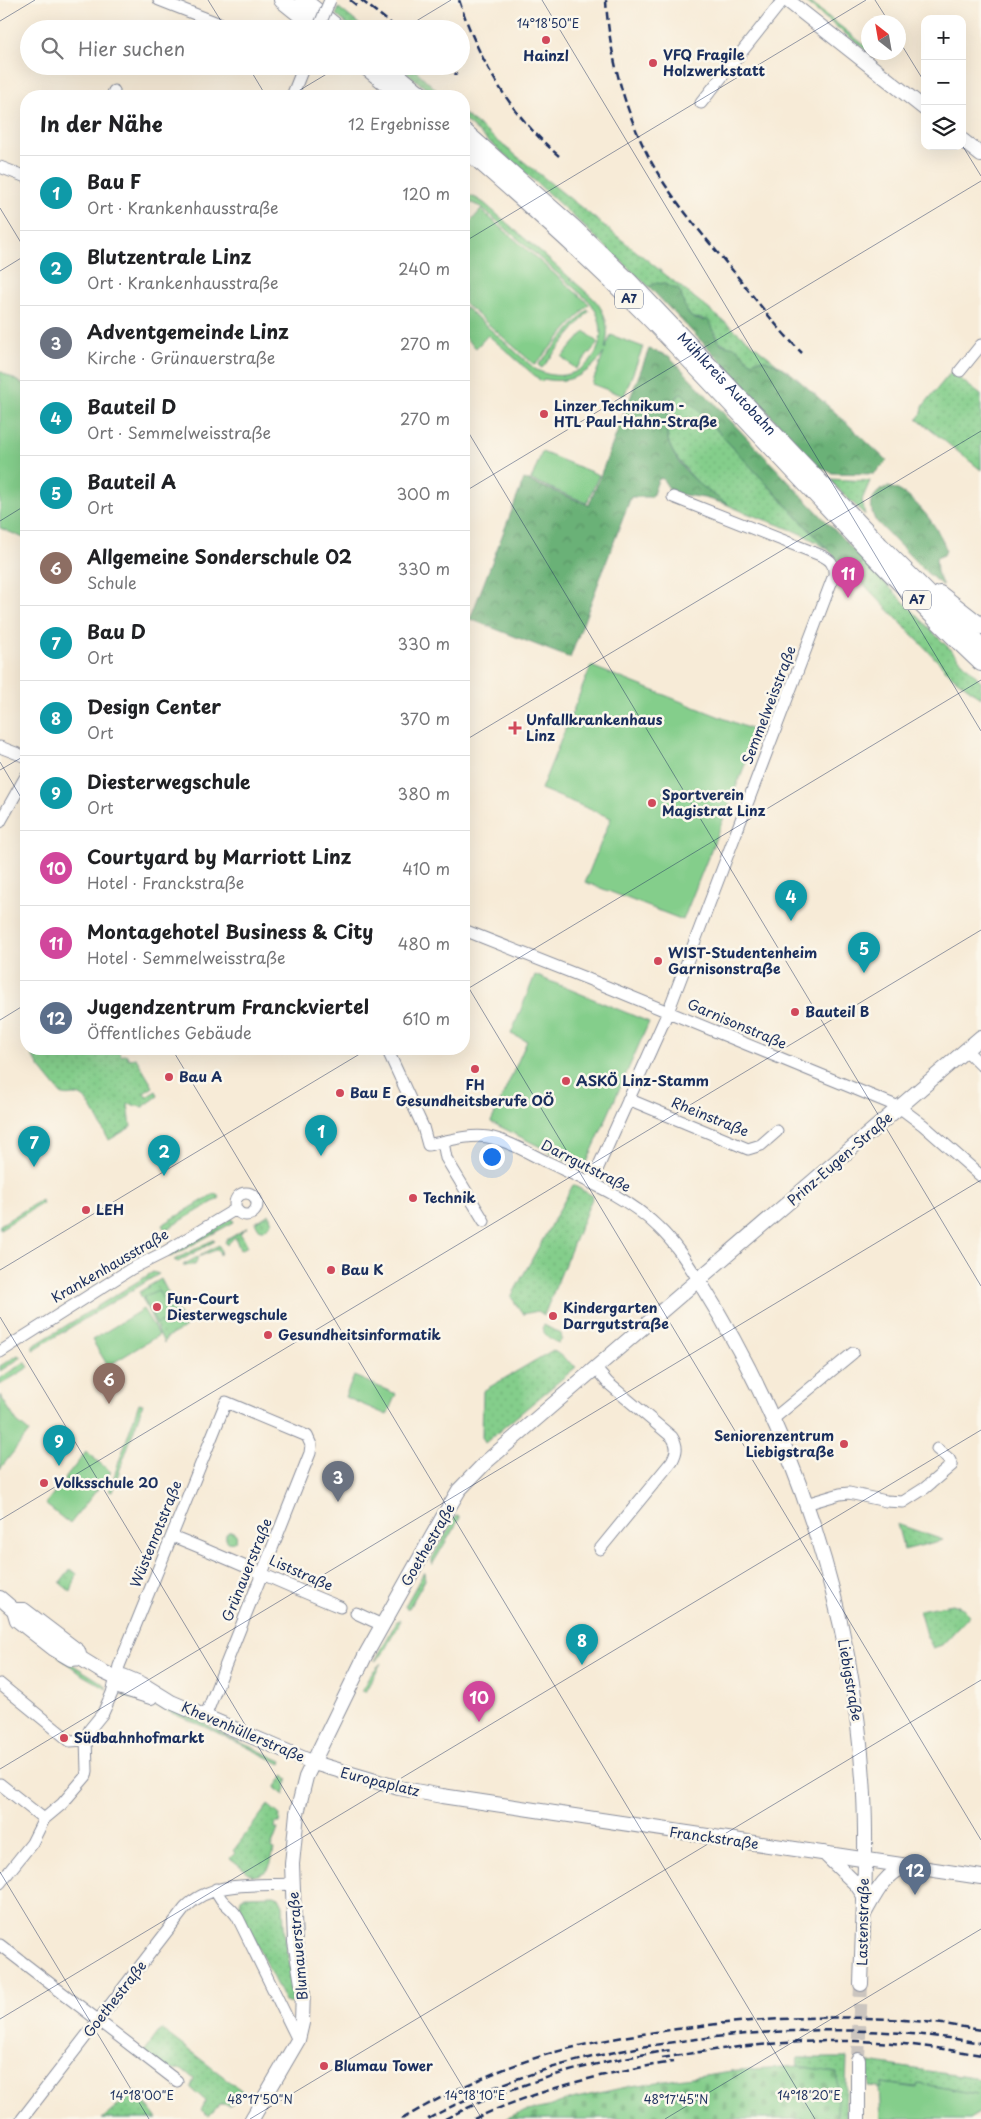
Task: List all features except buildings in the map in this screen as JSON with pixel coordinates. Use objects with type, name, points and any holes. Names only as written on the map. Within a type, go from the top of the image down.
[{"type":"highway","points":[[282,0],[307,20]]},
{"type":"highway","points":[[303,0],[328,20]]},
{"type":"highway","points":[[376,75],[395,90]]},
{"type":"highway","points":[[397,75],[416,90]]},
{"type":"highway","name":"Mühlkreis Autobahn","points":[[470,136],[545,202],[630,282],[914,580],[979,658]]},
{"type":"highway","name":"Mühlkreis Autobahn","points":[[470,153],[585,257],[647,317],[861,544],[979,658]]},
{"type":"highway","points":[[914,580],[946,598],[981,626]]},
{"type":"main road","points":[[787,0],[921,106]]},
{"type":"main road","points":[[966,143],[981,155]]},
{"type":"main road","name":"Prinz-Eugen-Straße","points":[[699,1281],[981,1037]]},
{"type":"main road","name":"Goethestraße","points":[[314,1763],[382,1625],[464,1485],[486,1462],[699,1281]]},
{"type":"main road","name":"Liebigstraße","points":[[699,1281],[737,1345],[773,1419],[806,1504],[842,1633],[856,1713],[864,1796],[864,1860]]},
{"type":"main road","name":"Khevenhüllerstraße","points":[[0,1598],[14,1610],[17,1620],[54,1649],[71,1659],[80,1658],[116,1678],[123,1676],[142,1684],[171,1702],[314,1763]]},
{"type":"main road","name":"Europaplatz","points":[[314,1763],[399,1788],[448,1797]]},
{"type":"main road","name":"Blumauerstraße","points":[[252,2119],[298,2040],[302,2023],[304,2002],[295,1942],[292,1884],[296,1813],[306,1777],[314,1763]]},
{"type":"main road","name":"Franckstraße","points":[[448,1797],[981,1877]]},
{"type":"main road","points":[[824,1853],[857,1885],[863,1894]]},
{"type":"main road","name":"Lastenstraße","points":[[861,1984],[864,1860]]},
{"type":"main road","points":[[863,1915],[882,1884],[896,1871],[906,1866]]},
{"type":"main road","points":[[858,2060],[858,2119]]},
{"type":"street","points":[[159,0],[210,20]]},
{"type":"street","points":[[322,20],[330,0]]},
{"type":"street","points":[[701,103],[783,0]]},
{"type":"street","points":[[294,90],[300,75]]},
{"type":"street","points":[[0,167],[20,175]]},
{"type":"street","points":[[960,371],[981,344]]},
{"type":"street","name":"Semmelweisstraße","points":[[591,1183],[668,1012],[832,582],[835,568],[827,558],[674,497]]},
{"type":"street","points":[[0,747],[20,755]]},
{"type":"street","points":[[0,822],[20,787]]},
{"type":"street","name":"Garnisonstraße","points":[[470,932],[580,975],[899,1108],[923,1125],[981,1176]]},
{"type":"street","points":[[966,1050],[981,1065]]},
{"type":"street","name":"Darrgutstraße","points":[[390,1055],[423,1127],[428,1145],[477,1137],[498,1140],[591,1183],[633,1207],[658,1226],[678,1250],[699,1281]]},
{"type":"street","name":"Rheinstraße","points":[[628,1099],[748,1150],[760,1145],[777,1131]]},
{"type":"street","points":[[443,1142],[446,1158],[484,1221]]},
{"type":"street","name":"Krankenhausstraße","points":[[0,1352],[132,1269],[165,1252],[236,1209]]},
{"type":"street","points":[[773,1419],[853,1352]]},
{"type":"street","points":[[596,1369],[608,1383],[672,1437],[676,1446],[676,1453],[672,1461],[600,1549]]},
{"type":"street","name":"Grünauerstraße","points":[[204,1716],[310,1453],[311,1445],[306,1436],[226,1402]]},
{"type":"street","name":"Wüstenrotstraße","points":[[85,1740],[90,1728],[103,1713],[112,1693],[119,1666],[226,1402]]},
{"type":"street","points":[[806,1504],[849,1493],[898,1502],[908,1500],[950,1468],[952,1462],[937,1449]]},
{"type":"street","name":"Liststraße","points":[[172,1536],[337,1606]]},
{"type":"street","points":[[356,1613],[382,1625]]},
{"type":"street","points":[[0,1684],[70,1740],[85,1740],[87,1771],[86,1776],[62,1804],[44,1820],[32,1843],[0,1883]]},
{"type":"street","points":[[0,1784],[44,1820]]},
{"type":"street","name":"Goethestraße","points":[[22,2119],[185,1908],[202,1894],[216,1889],[292,1884]]},
{"type":"street","points":[[229,1907],[237,1900],[237,1887]]},
{"type":"street","points":[[216,1889],[229,1907],[298,2040]]},
{"type":"street","points":[[0,1945],[177,2081]]},
{"type":"green space","points":[[803,0],[807,0],[861,42],[861,46]]},
{"type":"green space","points":[[339,8],[354,20],[342,20],[336,15]]},
{"type":"green space","points":[[410,75],[421,75],[437,90],[428,90]]},
{"type":"green space","points":[[470,119],[780,366],[765,360],[753,363],[741,352],[718,341],[715,331],[703,319],[692,318],[684,307],[681,294],[656,283],[649,287],[536,182],[470,125]]},
{"type":"green space","points":[[470,196],[484,203],[593,298],[601,309],[606,322],[605,349],[611,335],[643,347],[624,396],[592,384],[604,353],[586,372],[578,376],[562,380],[544,379],[542,382],[488,335],[476,348],[470,342],[470,311],[535,369],[552,375],[567,375],[581,369],[591,359],[598,347],[601,332],[598,316],[589,301],[481,207],[470,202]]},
{"type":"green space","points":[[481,210],[589,304],[535,365],[470,308],[470,222]]},
{"type":"green space","points":[[656,283],[665,284],[679,290],[691,317],[708,320],[717,340],[721,344],[736,347],[753,363],[755,360],[765,360],[780,366],[793,375],[887,461],[874,474],[832,473],[815,465],[735,376],[649,287]]},
{"type":"green space","points":[[588,309],[589,311],[542,368],[538,365]]},
{"type":"green space","points":[[585,331],[598,343],[576,369],[562,357]]},
{"type":"green space","points":[[649,349],[669,356],[865,562],[850,570],[845,568],[682,393],[674,400],[668,416],[669,444],[675,457],[694,479],[729,505],[704,498],[672,493],[662,478],[658,480],[652,497],[631,497],[570,658],[470,619],[524,479],[589,505]]},
{"type":"green space","points":[[0,371],[20,383],[20,536],[0,528]]},
{"type":"green space","points":[[951,372],[981,395],[981,470],[917,419],[922,413],[923,406]]},
{"type":"green space","points":[[682,393],[827,549],[792,530],[730,506],[711,494],[694,478],[673,453],[668,439],[669,412],[675,399]]},
{"type":"green space","points":[[542,452],[599,475],[587,503],[531,480]]},
{"type":"green space","points":[[828,479],[870,481],[862,500],[865,515]]},
{"type":"green space","points":[[888,487],[897,489],[915,502],[931,521],[943,541],[946,550],[944,555],[936,558],[937,572],[943,586],[926,572],[875,520],[872,500],[878,492]]},
{"type":"green space","points":[[865,562],[981,681],[981,698],[952,676],[850,570]]},
{"type":"green space","name":"Sportverein Magistrat Linz","points":[[591,666],[758,732],[683,920],[585,882],[611,818],[541,789]]},
{"type":"green space","name":"ASKÖ Linz-Stamm","points":[[535,975],[649,1022],[584,1169],[491,1122],[527,1041],[511,1034]]},
{"type":"green space","points":[[32,1055],[127,1055],[129,1059],[136,1058],[153,1087],[144,1093],[146,1097],[156,1091],[158,1096],[143,1107],[128,1104],[131,1127],[109,1140],[96,1115],[84,1098],[61,1094]]},
{"type":"green space","points":[[573,1185],[593,1196],[544,1315],[538,1311],[523,1314],[511,1297]]},
{"type":"green space","points":[[217,1194],[220,1198],[165,1230],[162,1225],[212,1195]]},
{"type":"green space","points":[[41,1200],[43,1203],[0,1229],[0,1225]]},
{"type":"green space","points":[[269,1214],[272,1223],[264,1230],[260,1230],[255,1223]]},
{"type":"green space","points":[[232,1218],[234,1222],[170,1257],[169,1255]]},
{"type":"green space","points":[[248,1227],[240,1233],[248,1246],[240,1250],[235,1237],[227,1245],[225,1241]]},
{"type":"green space","points":[[213,1240],[215,1241],[178,1262],[174,1260]]},
{"type":"green space","points":[[219,1245],[220,1255],[219,1251],[216,1250],[198,1257],[195,1265],[183,1265]]},
{"type":"green space","points":[[153,1272],[159,1274],[33,1350],[33,1346]]},
{"type":"green space","points":[[161,1279],[186,1327],[166,1338],[164,1343],[139,1292]]},
{"type":"green space","name":"Fun-Court Diesterwegschule","points":[[158,1290],[171,1316],[157,1324],[143,1297]]},
{"type":"green space","points":[[143,1309],[159,1335],[108,1366],[92,1340]]},
{"type":"green space","points":[[544,1325],[561,1334],[562,1339],[559,1343],[546,1335],[542,1328]]},
{"type":"green space","points":[[553,1350],[576,1367],[485,1443],[482,1437],[483,1391]]},
{"type":"green space","points":[[18,1355],[22,1357],[0,1371],[0,1366]]},
{"type":"green space","points":[[25,1362],[29,1367],[0,1385],[0,1378]]},
{"type":"green space","points":[[354,1376],[396,1394],[387,1415],[345,1397]]},
{"type":"green space","points":[[0,1395],[17,1422],[29,1432],[0,1469]]},
{"type":"green space","points":[[139,1403],[143,1404],[112,1492],[109,1491]]},
{"type":"green space","points":[[86,1452],[111,1472],[70,1524],[45,1504]]},
{"type":"green space","points":[[456,1516],[460,1518],[432,1565],[432,1558]]},
{"type":"green space","points":[[897,1524],[943,1540],[904,1550]]},
{"type":"green space","points":[[229,1532],[233,1532],[236,1537],[235,1541],[229,1542],[226,1539],[226,1535]]},
{"type":"green space","points":[[71,1569],[77,1574],[71,1592],[60,1583]]},
{"type":"green space","points":[[424,1572],[425,1580],[409,1608],[406,1608],[405,1606]]},
{"type":"green space","points":[[952,1604],[963,1608],[970,1615],[942,1645],[933,1648],[926,1635],[919,1610]]},
{"type":"green space","points":[[400,1620],[382,1655],[375,1661],[397,1621]]},
{"type":"green space","points":[[57,1655],[104,1684],[107,1689],[82,1675]]},
{"type":"green space","points":[[381,1663],[365,1692],[362,1691],[369,1676]]},
{"type":"green space","points":[[124,1693],[166,1707],[206,1724],[229,1737],[282,1761],[281,1764],[210,1729],[147,1703],[124,1696]]},
{"type":"green space","points":[[284,1775],[288,1779],[284,1795],[275,1788]]},
{"type":"green space","points":[[268,1805],[280,1815],[279,1823],[276,1823],[275,1828],[278,1829],[271,1848],[274,1849],[271,1864],[264,1872],[253,1876],[230,1858],[235,1853],[233,1851]]},
{"type":"green space","points":[[274,1895],[279,1897],[283,1905],[285,1943],[294,1983],[295,1999],[291,2004],[285,2002],[239,1909],[241,1899],[245,1896]]},
{"type":"green space","points":[[161,2029],[245,2093],[230,2105],[220,2104],[209,2116],[201,2110],[206,2101],[191,2088],[194,2079],[182,2069],[169,2070],[144,2052]]},
{"type":"green space","points":[[798,2058],[847,2058],[845,2119],[808,2119],[802,2067],[799,2066]]},
{"type":"green space","points":[[869,2062],[981,2079],[981,2095],[919,2083],[917,2087],[882,2083],[882,2088],[868,2087]]},
{"type":"green space","points":[[799,2066],[837,2073],[837,2119],[506,2119],[517,2113],[631,2086],[738,2070]]},
{"type":"green space","points":[[882,2083],[917,2088],[918,2083],[981,2095],[981,2112],[969,2119],[881,2119],[879,2088],[882,2088]]},
{"type":"green space","points":[[136,2091],[157,2119],[102,2119]]},
{"type":"tunnel","points":[[858,2060],[861,1984]]},
{"type":"railway","points":[[350,0],[359,7]]},
{"type":"railway","points":[[361,0],[387,20]]},
{"type":"railway","points":[[459,0],[466,20]]},
{"type":"railway","points":[[606,0],[608,24],[617,74],[633,123],[655,169],[692,221],[775,324],[802,353]]},
{"type":"railway","points":[[470,29],[487,65],[511,104],[541,140],[559,156]]},
{"type":"railway","points":[[402,2119],[444,2096],[510,2067],[556,2052],[596,2042],[648,2033],[750,2021],[817,2018],[916,2021],[981,2030]]},
{"type":"railway","points":[[428,2119],[461,2102],[528,2075],[598,2056],[669,2043],[741,2034],[844,2030],[912,2034],[981,2043]]},
{"type":"railway","points":[[662,2058],[759,2045],[832,2041],[903,2044],[981,2055]]},
{"type":"railway","points":[[445,2119],[499,2094],[555,2075],[583,2067],[671,2050]]},
{"type":"railway","points":[[474,2119],[522,2099],[572,2083],[622,2071],[673,2062]]},
{"type":"place","name":"Hainzl","points":[[546,40]]},
{"type":"place","name":"VFQ Fragile Holzwerkstatt","points":[[653,63]]},
{"type":"place","name":"Linzer Technikum - HTL Paul-Hahn-Straße","points":[[544,414]]},
{"type":"place","name":"Montagehotel Business & City","points":[[848,598]]},
{"type":"place","name":"Unfallkrankenhaus Linz","points":[[515,728]]},
{"type":"place","name":"Sportverein Magistrat Linz","points":[[652,803]]},
{"type":"place","name":"Bauteil D","points":[[791,921]]},
{"type":"place","name":"WIST-Studentenheim Garnisonstraße","points":[[658,961]]},
{"type":"place","name":"Bauteil A","points":[[864,973]]},
{"type":"place","name":"Bauteil B","points":[[795,1012]]},
{"type":"place","name":"FH Gesundheitsberufe OÖ","points":[[475,1069]]},
{"type":"place","name":"Bau A","points":[[169,1077]]},
{"type":"place","name":"ASKÖ Linz-Stamm","points":[[566,1081]]},
{"type":"place","name":"Bau E","points":[[340,1093]]},
{"type":"place","name":"Bau F","points":[[321,1156]]},
{"type":"place","name":"Bau D","points":[[34,1167]]},
{"type":"place","name":"Blutzentrale Linz","points":[[164,1176]]},
{"type":"place","name":"Technik","points":[[413,1198]]},
{"type":"place","name":"LEH","points":[[86,1210]]},
{"type":"place","name":"Bau K","points":[[331,1270]]},
{"type":"place","name":"Fun-Court Diesterwegschule","points":[[157,1307]]},
{"type":"place","name":"Kindergarten Darrgutstraße","points":[[553,1316]]},
{"type":"place","name":"Gesundheitsinformatik","points":[[268,1335]]},
{"type":"place","name":"Allgemeine Sonderschule 02","points":[[109,1404]]},
{"type":"place","name":"Seniorenzentrum Liebigstraße","points":[[844,1444]]},
{"type":"place","name":"Diesterwegschule","points":[[59,1466]]},
{"type":"place","name":"Volksschule 20","points":[[44,1483]]},
{"type":"place","name":"Adventgemeinde Linz","points":[[338,1502]]},
{"type":"place","name":"Design Center","points":[[582,1665]]},
{"type":"place","name":"Courtyard by Marriott Linz","points":[[479,1722]]},
{"type":"place","name":"Südbahnhofmarkt","points":[[64,1738]]},
{"type":"place","name":"Jugendzentrum Franckviertel","points":[[915,1895]]},
{"type":"place","name":"Blumau Tower","points":[[324,2066]]}]
